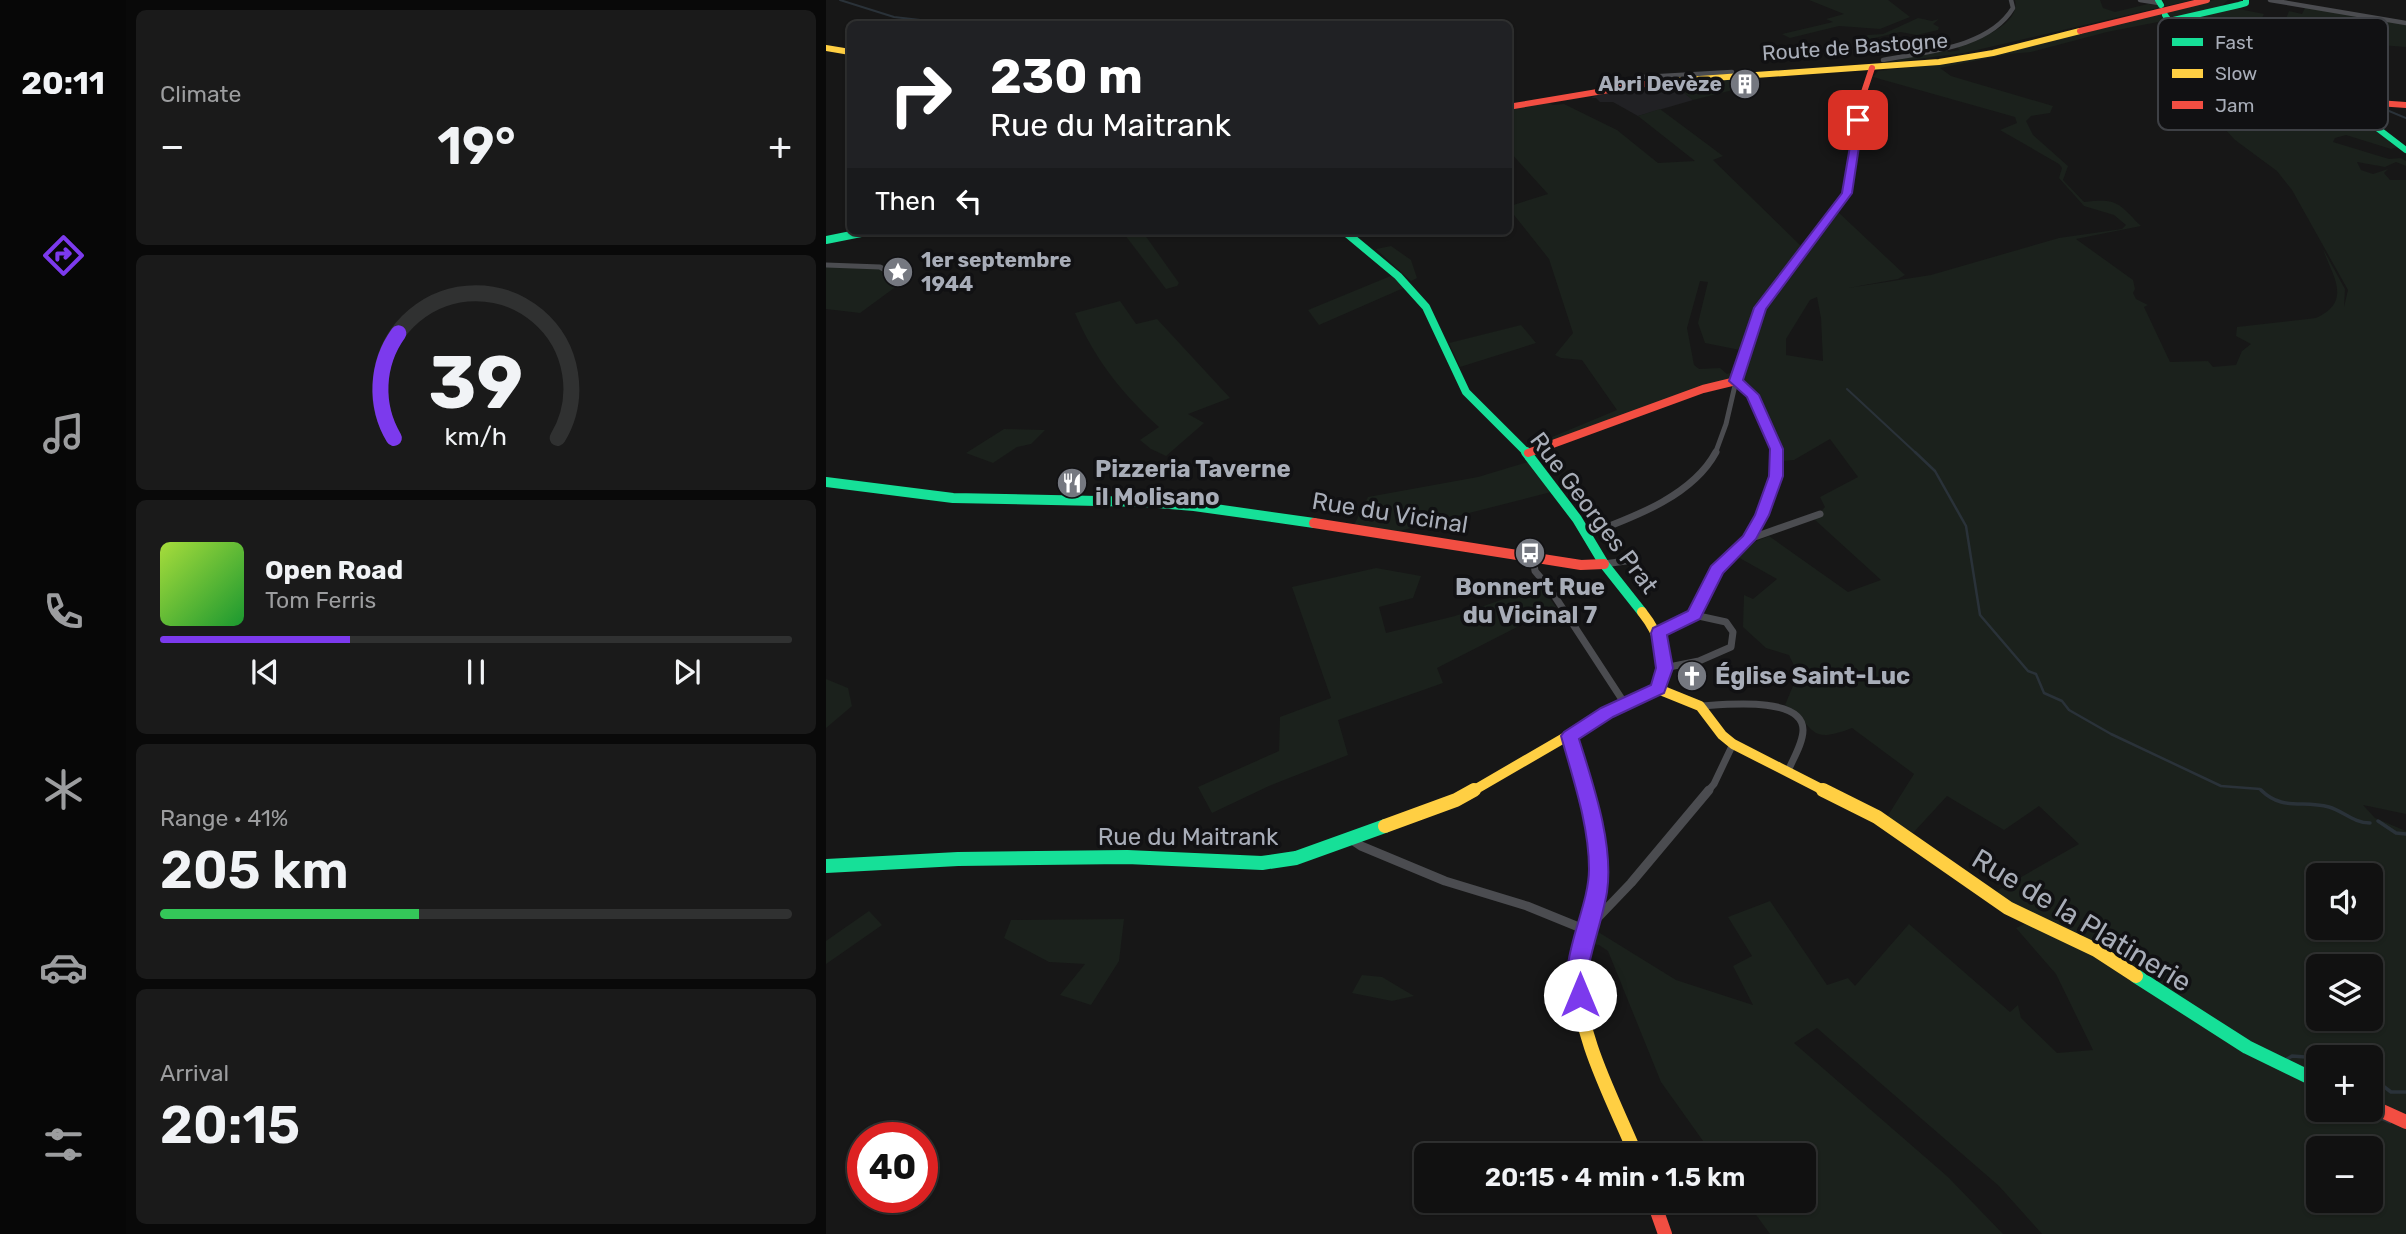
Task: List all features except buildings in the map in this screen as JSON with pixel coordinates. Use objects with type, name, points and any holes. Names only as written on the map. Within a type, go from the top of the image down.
[{"type":"main road","points":[[2161,9],[2198,0]]},
{"type":"main road","points":[[2161,9],[2208,0]]},
{"type":"main road","points":[[2161,9],[2239,5],[2246,3],[2246,0]]},
{"type":"main road","name":"Route de Bastogne","points":[[1512,105],[1656,81],[1917,65],[1981,55],[2161,9]]},
{"type":"main road","name":"Route de Bastogne","points":[[1512,105],[1603,88],[1731,72],[1938,61],[1979,54],[2161,9]]},
{"type":"main road","points":[[826,47],[847,51]]},
{"type":"main road","points":[[1528,453],[1703,389],[1736,381],[1760,308],[1847,193],[1861,101],[1872,68]]},
{"type":"main road","points":[[2388,104],[2406,105]]},
{"type":"main road","points":[[2380,130],[2406,150]]},
{"type":"main road","points":[[826,238],[847,233]]},
{"type":"main road","points":[[826,238],[847,235]]},
{"type":"main road","name":"Rue Georges Prat","points":[[1349,235],[1396,273],[1418,296],[1426,307],[1466,392],[1476,405],[1528,453],[1604,564],[1659,633]]},
{"type":"main road","name":"Rue du Vicinal","points":[[826,482],[953,498],[1170,503],[1332,524],[1588,566],[1604,564]]},
{"type":"main road","points":[[1659,633],[1664,668],[1658,689],[1700,706]]},
{"type":"main road","name":"Rue du Maitrank","points":[[826,866],[958,859],[1127,857],[1262,863],[1296,858],[1456,800],[1625,704],[1658,689]]},
{"type":"main road","name":"Rue de la Platinerie","points":[[1700,706],[1722,735],[1733,744],[1877,817],[2008,908],[2096,950],[2242,1046],[2306,1077]]},
{"type":"main road","points":[[1570,736],[1588,797],[1599,868],[1597,892],[1577,970],[1580,995],[1587,1022],[1632,1143]]},
{"type":"main road","points":[[2383,1111],[2406,1122]]},
{"type":"main road","points":[[1658,1213],[1665,1234]]},
{"type":"street","points":[[1883,60],[1953,45],[1977,36],[2008,18],[2013,8],[2011,0]]},
{"type":"street","points":[[2140,0],[2161,9]]},
{"type":"street","points":[[2270,0],[2376,18]]},
{"type":"street","points":[[2388,20],[2406,23]]},
{"type":"street","points":[[1603,88],[1615,82],[1676,74],[1731,72]]},
{"type":"street","points":[[826,265],[880,267],[903,281]]},
{"type":"street","points":[[1586,535],[1640,511],[1702,472],[1714,456],[1736,381],[1752,395],[1776,449],[1773,489],[1749,539],[1716,570],[1694,615]]},
{"type":"street","points":[[1749,539],[1820,514]]},
{"type":"street","points":[[1533,557],[1531,563],[1535,572],[1550,589],[1625,704]]},
{"type":"street","points":[[1604,564],[1633,560]]},
{"type":"street","points":[[1659,633],[1694,615],[1725,620],[1730,625],[1734,639],[1731,647],[1699,661],[1664,668]]},
{"type":"street","points":[[1700,706],[1759,702],[1783,709],[1797,717],[1802,724],[1802,733],[1788,771]]},
{"type":"street","points":[[1349,838],[1361,846],[1445,881],[1527,906],[1586,930],[1631,883],[1714,784],[1733,744]]},
{"type":"shaded area","points":[[1809,0],[1888,0],[1910,17],[1880,29],[1839,26],[1790,38],[1782,34],[1833,22],[1826,19],[1844,14]]},
{"type":"shaded area","points":[[2015,0],[2100,0],[2103,8],[2115,12],[2148,4],[2165,5],[2163,0],[2192,0],[1964,53],[1886,63],[1943,49],[1949,52],[1960,50],[1955,46],[1984,36],[2004,25],[2015,9]]},
{"type":"shaded area","points":[[2214,0],[2228,0],[2219,8],[2171,18],[2168,14],[2158,18],[2158,22],[2031,52],[1940,68],[1951,76],[2053,106],[2050,113],[2031,116],[2026,121],[2033,135],[2068,166],[2063,180],[2084,202],[2104,201],[2117,204],[2141,226],[2076,239],[2133,280],[2133,293],[2136,299],[2148,305],[2144,307],[2170,362],[2208,361],[2213,367],[2236,365],[2242,351],[2251,344],[2236,336],[2237,327],[2316,318],[2328,311],[2334,304],[2337,286],[2323,249],[2345,289],[2344,307],[2348,290],[2292,190],[2277,171],[2226,130],[2377,130],[2398,147],[2391,149],[2346,135],[2335,138],[2333,142],[2389,159],[2401,158],[2406,161],[2406,166],[2396,162],[2385,167],[2357,162],[2361,170],[2373,174],[2388,169],[2384,173],[2390,180],[2406,180],[2406,814],[2363,805],[2375,818],[2406,831],[2406,1234],[2042,1234],[1999,1186],[1817,1028],[1794,1043],[1948,1177],[2003,1234],[1770,1234],[1755,1213],[1816,1213],[1816,1143],[1704,1143],[1661,1082],[1608,951],[1599,945],[1587,944],[1595,930],[1676,980],[1753,1005],[1733,966],[1752,956],[1728,917],[1770,901],[1827,985],[1848,978],[1855,986],[1909,924],[2010,1012],[2018,1005],[2021,1018],[2057,1053],[2093,1050],[2056,974],[2016,928],[2033,920],[1995,892],[2079,844],[2039,806],[2004,830],[1947,796],[1913,833],[1887,817],[1914,774],[1852,728],[1827,735],[1813,731],[1785,705],[1798,674],[1789,655],[1766,648],[1743,627],[1744,595],[1753,599],[1777,579],[1736,556],[1747,545],[1769,536],[1848,592],[1881,580],[1814,519],[1825,507],[1820,497],[1858,477],[1830,439],[1794,460],[1783,461],[1752,395],[1736,381],[1532,451],[1528,447],[1617,410],[1582,360],[1555,355],[1573,333],[1549,259],[1512,213],[1512,205],[1548,194],[1512,154],[1512,108],[1547,101],[1553,105],[1564,104],[1617,130],[1658,163],[1695,161],[1638,116],[1660,109],[1723,156],[1713,160],[1803,248],[1759,305],[1740,350],[1705,343],[1698,323],[1708,282],[1700,281],[1687,328],[1694,365],[1699,369],[1720,368],[1727,374],[1733,372],[1742,376],[1764,307],[1837,211],[1905,275],[1898,279],[1848,288],[1931,275],[2059,238],[2122,229],[2126,225],[2114,215],[2084,206],[2059,178],[2062,168],[2059,164],[2000,130],[2017,123],[2015,117],[1873,77],[1878,71],[1940,64]],"holes":[[[1817,297],[1823,361],[1786,355],[1786,339],[1810,300]]]},
{"type":"shaded area","points":[[2306,6],[2377,18],[2286,18],[2289,11],[2302,14]]},
{"type":"shaded area","points":[[2234,8],[2264,14],[2262,18],[2193,18]]},
{"type":"shaded area","points":[[1918,18],[1932,21],[1939,19],[1933,24],[1939,27],[1938,30],[1917,35],[1900,32],[1864,38],[1868,35],[1883,34]]},
{"type":"shaded area","points":[[2388,20],[2406,23],[2406,47],[2388,46]]},
{"type":"shaded area","points":[[1734,75],[1737,79],[1754,82],[1749,86],[1693,100],[1683,92],[1665,93],[1670,92],[1667,88]]},
{"type":"shaded area","points":[[1721,78],[1683,92],[1693,100],[1638,116],[1613,102],[1600,102],[1591,98],[1599,94],[1596,91]]},
{"type":"shaded area","points":[[1125,235],[1145,235],[1179,283],[1166,289]]},
{"type":"shaded area","points":[[1391,246],[1411,260],[1417,278],[1411,281],[1376,249]]},
{"type":"shaded area","points":[[826,263],[883,265],[902,273],[898,275],[905,280],[860,313],[826,309]]},
{"type":"shaded area","points":[[1393,275],[1406,287],[1319,325],[1308,310]]},
{"type":"shaded area","points":[[1120,301],[1136,324],[1157,319],[1230,398],[1188,414],[1204,423],[1166,456],[1140,440],[1159,427],[1110,375],[1075,313]]},
{"type":"shaded area","points":[[1521,325],[1536,343],[1460,367],[1449,343]]},
{"type":"shaded area","points":[[1004,429],[1045,430],[1031,444],[1017,447],[993,463],[966,453]]},
{"type":"shaded area","points":[[1528,462],[1551,492],[1399,531],[1354,525],[1368,497],[1478,477]]},
{"type":"shaded area","points":[[1376,568],[1421,576],[1413,598],[1379,607],[1386,633],[1455,616],[1541,586],[1556,607],[1437,668],[1443,683],[1338,720],[1348,755],[1269,786],[1212,813],[1198,787],[1279,751],[1280,717],[1331,698],[1292,587]]},
{"type":"shaded area","points":[[826,679],[848,688],[852,706],[826,728]]},
{"type":"shaded area","points":[[869,911],[882,925],[826,964],[826,941]]},
{"type":"shaded area","points":[[1124,919],[1119,961],[1091,1005],[1060,995],[1085,964],[1049,962],[1004,938],[1011,920]]},
{"type":"shaded area","points":[[1362,975],[1382,977],[1414,996],[1392,1001],[1352,993]]},
{"type":"waterway","points":[[840,0],[894,17],[929,21]]},
{"type":"waterway","points":[[2388,111],[2406,118]]},
{"type":"waterway","points":[[1847,389],[1917,454]]},
{"type":"waterway","points":[[1915,452],[1935,471],[1966,526],[1980,615],[2028,671],[2036,674],[2044,693],[2062,701],[2069,710],[2111,734],[2221,786],[2261,790]]},
{"type":"waterway","points":[[2261,790],[2277,801],[2329,807],[2359,821],[2370,823]]},
{"type":"waterway","points":[[2378,821],[2396,833],[2406,834]]},
{"type":"waterway","points":[[2284,1061],[2292,1056],[2306,1057]]},
{"type":"waterway","points":[[2383,1086],[2391,1092],[2406,1092]]},
{"type":"waterway","points":[[2383,1119],[2390,1122]]},
{"type":"traffic: fast","points":[[2158,0],[2161,5]]},
{"type":"traffic: fast","points":[[2182,18],[2239,5],[2246,3],[2246,0]]},
{"type":"traffic: fast","points":[[2380,130],[2406,150]]},
{"type":"traffic: fast","points":[[826,240],[851,235]]},
{"type":"traffic: fast","points":[[1349,235],[1398,276],[1426,307],[1466,392],[1476,405],[1532,458],[1577,519],[1604,564],[1642,612]]},
{"type":"traffic: fast","points":[[826,482],[953,498],[1145,502],[1194,506],[1314,523]]},
{"type":"traffic: fast","points":[[826,866],[958,859],[1127,857],[1262,863],[1296,858],[1385,826]]},
{"type":"traffic: fast","points":[[2136,976],[2247,1047],[2306,1077]]},
{"type":"traffic: slow","points":[[1657,82],[1957,60],[2080,31]]},
{"type":"traffic: slow","points":[[826,48],[847,52]]},
{"type":"traffic: slow","points":[[1385,826],[1456,800],[1607,713],[1658,689],[1663,666],[1662,648],[1655,631],[1642,612]]},
{"type":"traffic: slow","points":[[1658,689],[1700,706],[1722,735],[1733,744],[1877,817],[2008,908],[2096,950],[2136,976]]},
{"type":"traffic: slow","points":[[1570,736],[1593,813],[1599,853],[1597,893],[1578,961],[1578,993],[1598,1064],[1631,1143]]},
{"type":"traffic: jam","points":[[2080,31],[2207,0]]},
{"type":"traffic: jam","points":[[1528,453],[1703,389],[1736,381],[1745,350],[1765,301],[1847,193],[1861,101],[1872,68]]},
{"type":"traffic: jam","points":[[1512,106],[1657,82]]},
{"type":"traffic: jam","points":[[2388,104],[2406,105]]},
{"type":"traffic: jam","points":[[1314,523],[1581,565],[1604,564]]},
{"type":"traffic: jam","points":[[2383,1111],[2406,1122]]},
{"type":"traffic: jam","points":[[1658,1213],[1665,1234]]},
{"type":"place","name":"Abri Devèze","points":[[1745,84]]},
{"type":"place","name":"1er septembre 1944","points":[[898,272]]},
{"type":"place","name":"Pizzeria Taverne il Molisano","points":[[1072,483]]},
{"type":"place","name":"Bonnert Rue du Vicinal 7","points":[[1530,553]]},
{"type":"place","name":"Église Saint-Luc","points":[[1692,676]]},
{"type":"route","points":[[1580,995],[1577,970],[1597,892],[1599,868],[1588,797],[1570,736],[1607,713],[1658,689],[1664,668],[1659,633],[1694,615],[1716,570],[1749,539],[1762,515],[1776,476],[1776,449],[1752,395],[1736,381],[1760,308],[1847,193],[1858,120]]}]
